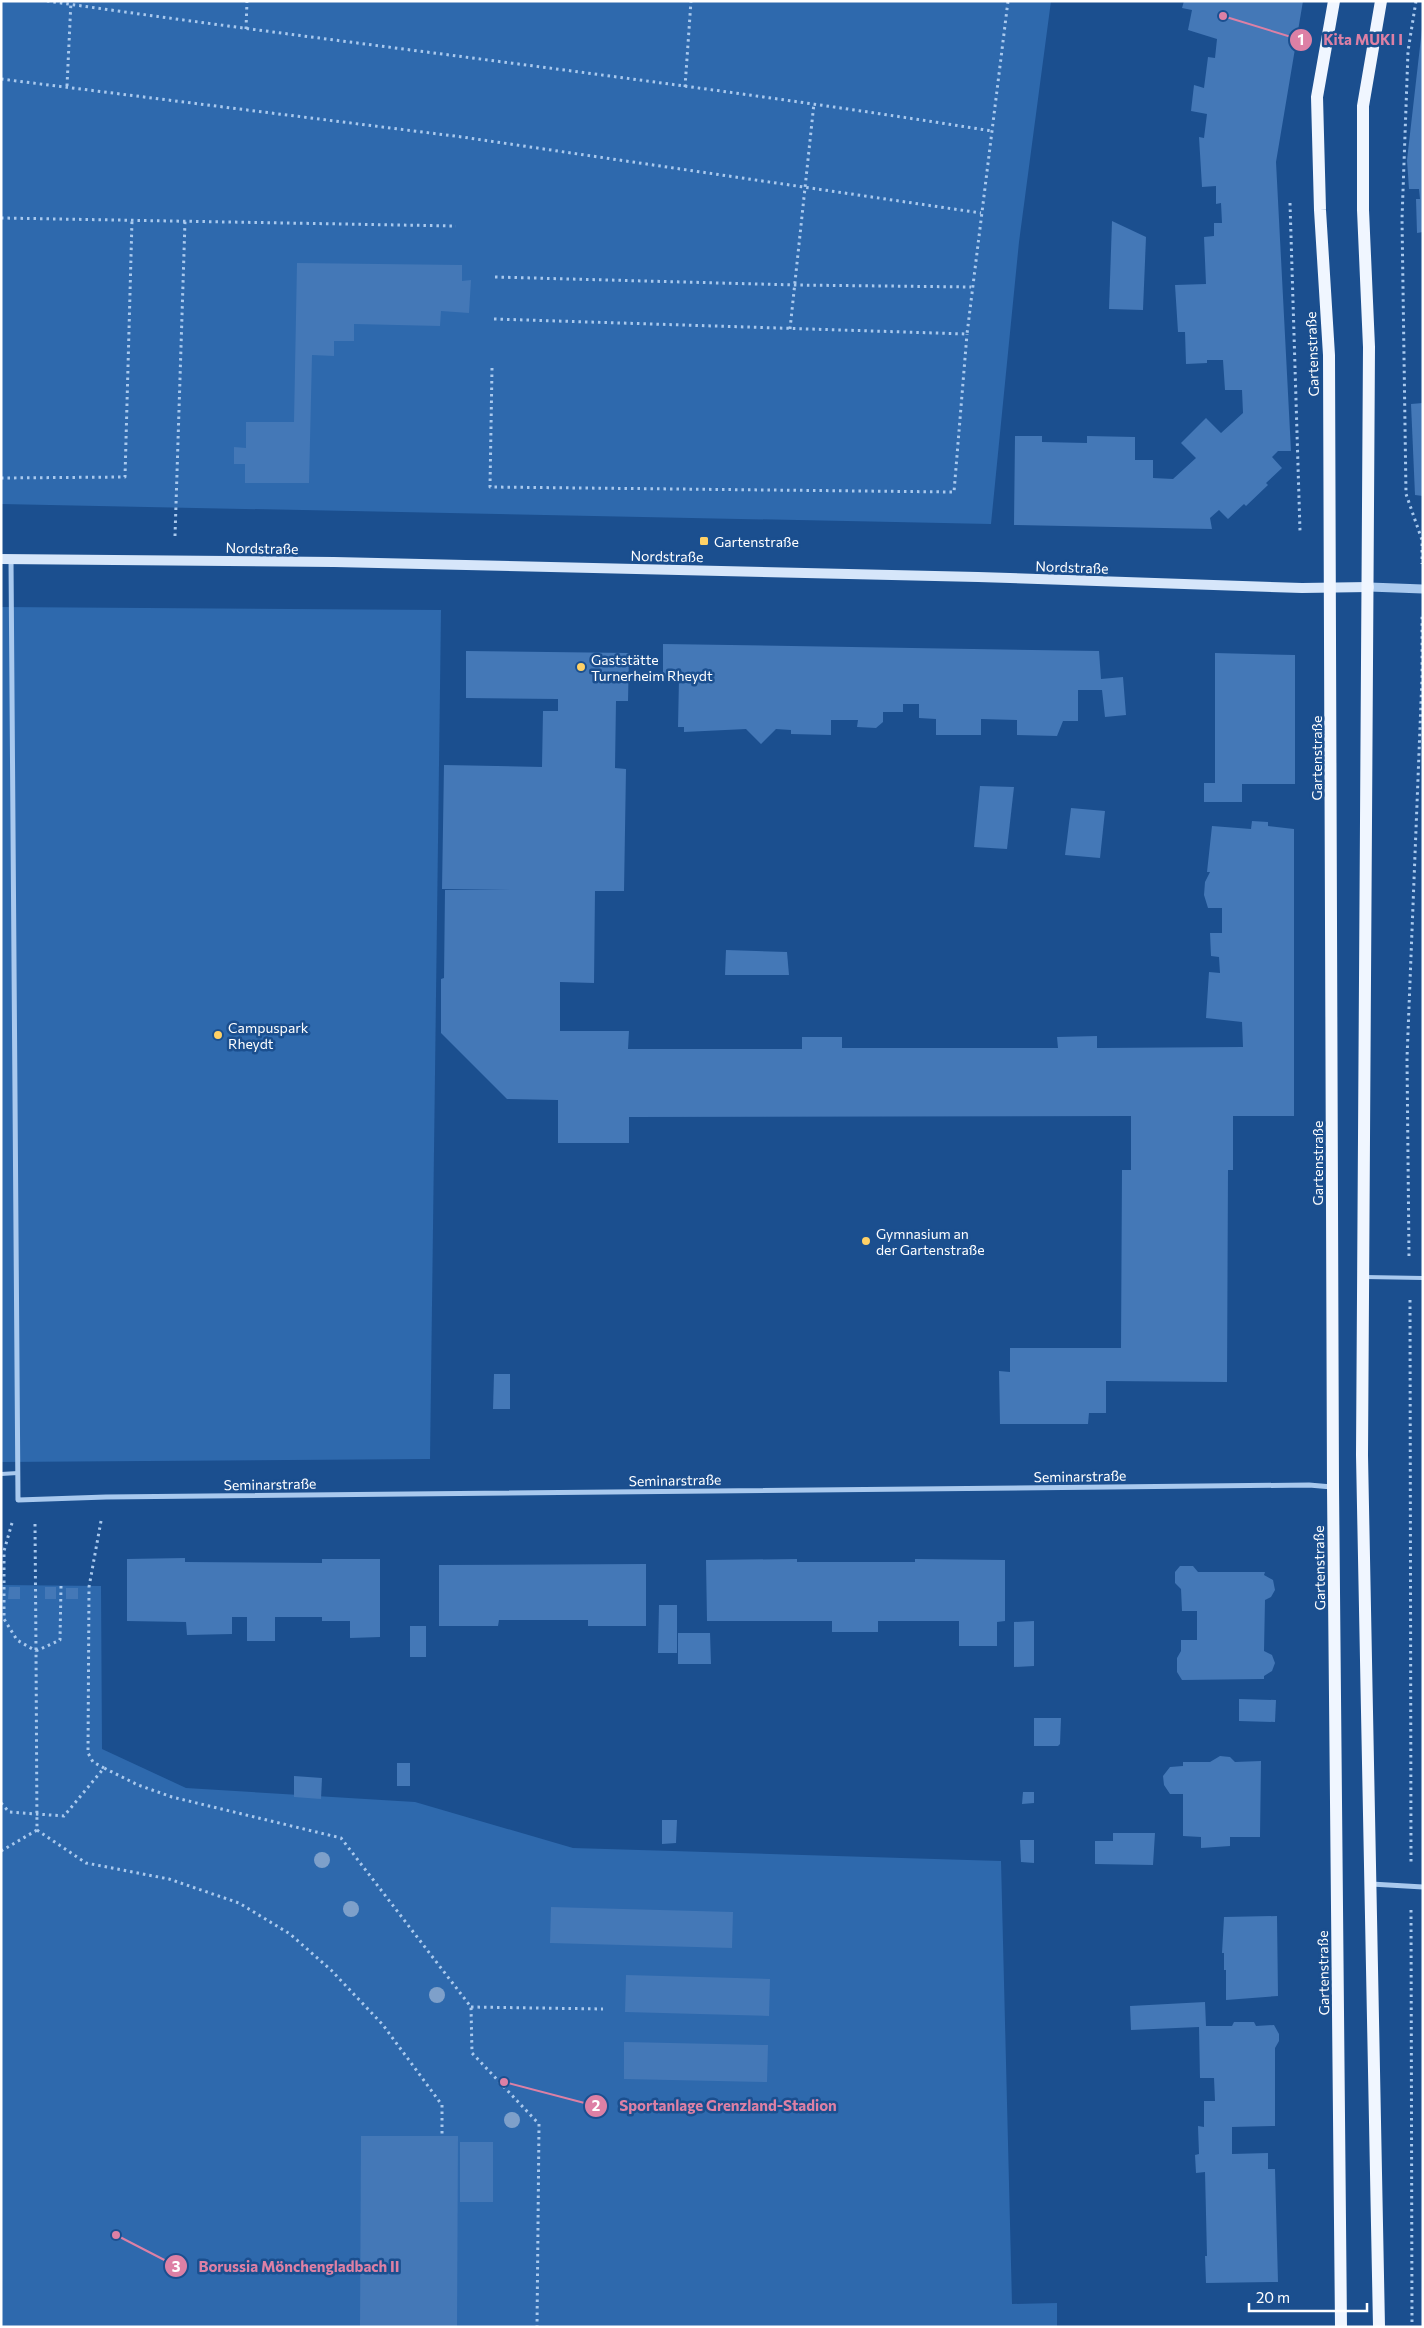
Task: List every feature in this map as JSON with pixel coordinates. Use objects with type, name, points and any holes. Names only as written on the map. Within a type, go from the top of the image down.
[{"type":"main road","name":"Gartenstraße","points":[[1334,1],[1316,96],[1320,210],[1329,355],[1333,1487],[1341,2327]]},
{"type":"main road","points":[[1379,2327],[1362,1465],[1369,587],[1369,347],[1363,210],[1363,106],[1381,1]]},
{"type":"main road","name":"Nordstraße","points":[[6,559],[174,560],[736,571],[1331,588],[1369,587]]},
{"type":"street","points":[[6,559],[18,1500]]},
{"type":"street","name":"Nordstraße","points":[[1369,587],[1422,589]]},
{"type":"street","name":"Seminarstraße","points":[[18,1500],[106,1497],[1309,1484],[1333,1487]]},
{"type":"street","points":[[1371,1884],[1423,1887]]},
{"type":"lane","points":[[1363,1277],[1423,1278]]},
{"type":"lane","points":[[1,1474],[18,1473]]},
{"type":"path","points":[[47,1],[685,87],[814,102],[992,131]]},
{"type":"path","points":[[246,29],[247,1]]},
{"type":"path","points":[[685,87],[691,1]]},
{"type":"path","points":[[492,368],[490,487],[954,492],[972,287],[1008,1]]},
{"type":"path","points":[[1412,2327],[1407,1058],[1422,677],[1422,540],[1406,494],[1402,219],[1408,51],[1416,1]]},
{"type":"path","points":[[67,86],[71,3]]},
{"type":"path","points":[[1,79],[462,137],[981,213]]},
{"type":"path","points":[[790,329],[814,102]]},
{"type":"path","points":[[1,218],[456,226]]},
{"type":"path","points":[[1,478],[125,477],[132,220]]},
{"type":"path","points":[[174,560],[185,221]]},
{"type":"path","points":[[495,277],[794,285],[972,287]]},
{"type":"path","points":[[494,319],[967,334]]},
{"type":"path","points":[[106,1497],[89,1587],[88,1753],[93,1762],[104,1768],[138,1785],[172,1798],[341,1838],[471,2007],[472,2053],[539,2124],[537,2327]]},
{"type":"path","points":[[36,1499],[37,1830]]},
{"type":"path","points":[[18,1500],[4,1551],[3,1619],[17,1640],[36,1650]]},
{"type":"path","points":[[36,1650],[60,1640],[61,1586]]},
{"type":"path","points":[[1,1802],[9,1812],[64,1816],[104,1768]]},
{"type":"path","points":[[1,1851],[37,1830]]},
{"type":"path","points":[[37,1830],[86,1863],[169,1878],[239,1903],[290,1934],[331,1970],[383,2025],[442,2105],[442,2136]]},
{"type":"path","points":[[471,2007],[604,2009]]},
{"type":"shaded area","points":[[1,1],[1051,1],[1019,242],[991,524],[1,504]]},
{"type":"shaded area","name":"Campuspark Rheydt","points":[[1,607],[441,610],[430,1459],[1,1462]]},
{"type":"shaded area","points":[[1,1585],[101,1586],[102,1749],[186,1788],[415,1802],[573,1848],[1001,1861],[1012,2304],[1057,2303],[1057,2327],[1,2327]]},
{"type":"building","points":[[1184,1],[1303,1],[1276,162],[1291,451],[1278,451],[1272,457],[1282,468],[1266,483],[1268,485],[1246,506],[1244,504],[1228,519],[1219,510],[1210,518],[1212,529],[1014,525],[1015,436],[1042,436],[1042,442],[1087,443],[1087,436],[1135,437],[1135,460],[1153,460],[1153,478],[1173,479],[1196,458],[1181,443],[1206,418],[1221,433],[1243,413],[1242,390],[1225,390],[1223,360],[1207,360],[1207,363],[1186,364],[1185,332],[1178,332],[1175,285],[1206,284],[1204,237],[1214,236],[1214,223],[1222,223],[1221,203],[1216,204],[1216,186],[1202,187],[1199,137],[1204,138],[1207,114],[1191,111],[1194,85],[1204,88],[1208,57],[1215,58],[1217,39],[1188,30],[1192,10],[1182,8]]},
{"type":"building","points":[[1422,29],[1423,232],[1417,233],[1416,199],[1420,199],[1419,189],[1409,189],[1407,160]]},
{"type":"building","points":[[1112,221],[1146,237],[1143,310],[1109,309]]},
{"type":"building","points":[[297,263],[462,265],[462,281],[471,280],[469,313],[441,311],[440,326],[354,324],[354,341],[334,341],[334,356],[312,355],[309,483],[245,483],[245,464],[234,464],[234,447],[246,448],[246,422],[294,422]]},
{"type":"building","points":[[1423,403],[1423,496],[1415,495],[1411,404]]},
{"type":"building","points":[[663,644],[1099,651],[1101,679],[1123,677],[1126,715],[1105,717],[1102,690],[1078,690],[1078,721],[1063,721],[1057,736],[1017,735],[1017,720],[981,719],[981,735],[936,735],[936,719],[919,718],[919,704],[903,704],[903,712],[883,712],[883,722],[876,728],[857,727],[858,720],[831,720],[831,735],[791,734],[791,730],[776,729],[761,744],[746,729],[684,732],[684,727],[678,727],[679,678],[663,678]]},
{"type":"building","points":[[466,651],[629,653],[628,701],[616,701],[615,768],[626,769],[624,891],[595,891],[594,983],[560,982],[560,1031],[629,1031],[628,1049],[802,1049],[802,1037],[842,1037],[842,1048],[1058,1048],[1057,1037],[1097,1036],[1097,1048],[1243,1047],[1242,1022],[1206,1018],[1209,972],[1220,973],[1219,957],[1211,956],[1210,933],[1222,933],[1222,908],[1208,908],[1204,895],[1205,882],[1210,872],[1207,872],[1212,826],[1251,829],[1252,821],[1268,822],[1268,826],[1294,829],[1294,1116],[1233,1116],[1233,1170],[1228,1170],[1227,1382],[1106,1381],[1106,1413],[1089,1413],[1088,1424],[1000,1424],[999,1371],[1010,1372],[1010,1348],[1121,1348],[1122,1170],[1131,1170],[1131,1116],[629,1117],[629,1143],[558,1143],[558,1100],[507,1099],[441,1033],[441,979],[444,978],[445,890],[513,890],[442,889],[444,765],[542,767],[543,711],[558,711],[558,699],[466,698]]},
{"type":"building","points":[[1215,653],[1295,655],[1295,784],[1242,784],[1242,802],[1204,802],[1204,783],[1215,783]]},
{"type":"building","points":[[980,786],[1014,787],[1007,849],[974,847]]},
{"type":"building","points":[[1071,808],[1105,811],[1100,858],[1065,855]]},
{"type":"building","points":[[726,950],[787,952],[789,975],[725,975]]},
{"type":"building","points":[[494,1374],[510,1374],[510,1409],[493,1409]]},
{"type":"building","points":[[185,1558],[185,1562],[322,1563],[322,1559],[380,1559],[380,1637],[350,1638],[350,1621],[322,1621],[322,1617],[275,1617],[275,1641],[247,1641],[247,1617],[232,1617],[232,1634],[187,1635],[186,1622],[127,1621],[127,1559]]},
{"type":"building","points":[[797,1559],[797,1562],[915,1562],[915,1559],[1005,1560],[1005,1621],[997,1622],[997,1646],[959,1646],[959,1621],[878,1621],[878,1632],[832,1632],[832,1621],[707,1621],[706,1560]]},
{"type":"building","points":[[646,1564],[646,1626],[588,1626],[588,1620],[499,1620],[498,1626],[439,1626],[439,1565]]},
{"type":"building","points":[[1180,1566],[1193,1566],[1198,1572],[1265,1572],[1264,1575],[1273,1580],[1275,1590],[1271,1597],[1265,1600],[1264,1651],[1272,1655],[1275,1663],[1272,1671],[1264,1676],[1264,1679],[1182,1680],[1177,1672],[1177,1658],[1181,1651],[1181,1640],[1197,1640],[1197,1611],[1182,1611],[1181,1589],[1175,1583],[1175,1572]]},
{"type":"building","points":[[9,1587],[20,1587],[20,1599],[8,1599]]},
{"type":"building","points":[[45,1587],[56,1587],[56,1599],[45,1599]]},
{"type":"building","points":[[66,1588],[78,1588],[78,1599],[66,1599]]},
{"type":"building","points":[[659,1605],[677,1605],[677,1653],[658,1653]]},
{"type":"building","points":[[1034,1621],[1034,1666],[1014,1667],[1014,1622]]},
{"type":"building","points":[[410,1626],[426,1626],[426,1657],[410,1657]]},
{"type":"building","points":[[678,1633],[710,1633],[711,1664],[678,1664]]},
{"type":"building","points":[[1239,1699],[1276,1700],[1275,1722],[1239,1721]]},
{"type":"building","points":[[1034,1718],[1061,1718],[1060,1744],[1058,1746],[1034,1746]]},
{"type":"building","points":[[1220,1756],[1230,1757],[1235,1762],[1261,1761],[1260,1837],[1230,1837],[1230,1846],[1201,1848],[1201,1837],[1183,1836],[1183,1794],[1170,1794],[1164,1785],[1163,1776],[1170,1767],[1183,1766],[1183,1762],[1210,1762]]},
{"type":"building","points":[[397,1763],[410,1763],[410,1786],[397,1786]]},
{"type":"building","points":[[294,1776],[322,1778],[321,1799],[294,1797]]},
{"type":"building","points":[[1023,1792],[1034,1792],[1034,1803],[1022,1804]]},
{"type":"building","points":[[662,1820],[677,1820],[676,1843],[662,1844]]},
{"type":"building","points":[[1113,1833],[1155,1833],[1153,1865],[1095,1864],[1095,1841],[1113,1841]]},
{"type":"building","points":[[1020,1840],[1034,1840],[1034,1863],[1021,1862]]},
{"type":"building","points":[[551,1907],[733,1912],[732,1948],[550,1943]]},
{"type":"building","points":[[1277,1916],[1278,1996],[1226,2000],[1226,1970],[1224,1970],[1224,1953],[1222,1953],[1224,1917]]},
{"type":"building","points":[[626,1975],[770,1979],[769,2016],[625,2012]]},
{"type":"building","points":[[1205,2002],[1206,2026],[1232,2026],[1234,2022],[1254,2022],[1256,2026],[1274,2025],[1279,2034],[1279,2041],[1275,2048],[1275,2126],[1232,2127],[1232,2154],[1268,2153],[1268,2169],[1275,2169],[1278,2282],[1206,2283],[1205,2172],[1196,2173],[1195,2155],[1199,2154],[1198,2126],[1204,2127],[1204,2101],[1215,2101],[1214,2078],[1200,2078],[1199,2027],[1131,2030],[1130,2006]]},
{"type":"building","points":[[624,2042],[768,2045],[767,2082],[624,2079]]},
{"type":"building","points":[[361,2136],[458,2136],[457,2327],[360,2327]]},
{"type":"building","points":[[460,2142],[493,2142],[493,2202],[460,2202]]},
{"type":"place","name":"Kita MUKI I","points":[[1223,16]]},
{"type":"place","name":"Gartenstraße","points":[[704,541]]},
{"type":"place","name":"Gaststätte Turnerheim Rheydt","points":[[581,667]]},
{"type":"place","name":"Campuspark Rheydt","points":[[218,1035]]},
{"type":"place","name":"Gymnasium an der Gartenstraße","points":[[866,1241]]},
{"type":"place","name":"Sportanlage Grenzland-Stadion","points":[[504,2082]]},
{"type":"place","name":"Borussia Mönchengladbach II","points":[[116,2235]]}]
